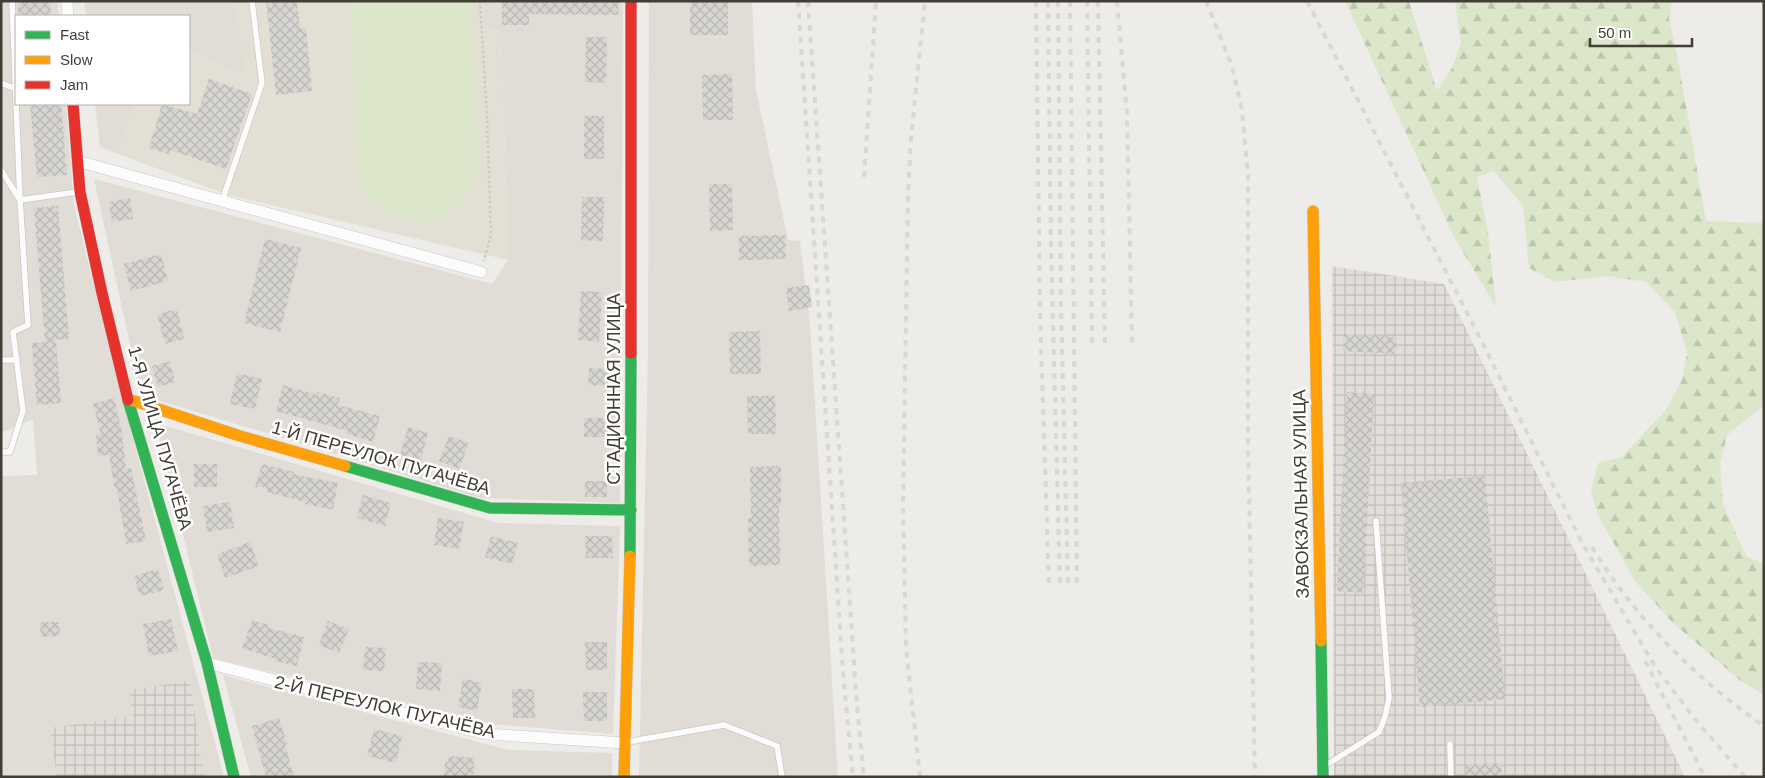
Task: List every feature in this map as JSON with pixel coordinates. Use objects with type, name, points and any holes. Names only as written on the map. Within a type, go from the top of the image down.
[{"type":"street","points":[[67,1],[68,15]]},
{"type":"street","name":"СТАДИОННАЯ УЛИЦА","points":[[624,777],[631,510],[631,1]]},
{"type":"street","name":"1-Я УЛИЦА ПУГАЧЁВА","points":[[73,105],[80,192],[102,294],[128,399],[207,663],[234,777]]},
{"type":"street","points":[[78,162],[481,272]]},
{"type":"street","name":"ЗАВОКЗАЛЬНАЯ УЛИЦА","points":[[1313,211],[1323,772]]},
{"type":"street","name":"1-Й ПЕРЕУЛОК ПУГАЧЁВА","points":[[128,399],[240,436],[490,508],[631,510]]},
{"type":"street","name":"2-Й ПЕРЕУЛОК ПУГАЧЁВА","points":[[207,663],[486,734],[625,743]]},
{"type":"lane","points":[[12,1],[15,67]]},
{"type":"lane","points":[[222,201],[262,83],[252,1]]},
{"type":"lane","points":[[1,84],[15,89]]},
{"type":"lane","points":[[1,452],[10,452],[23,411],[13,332],[28,325],[20,200],[17,105]]},
{"type":"lane","points":[[1,170],[20,200]]},
{"type":"lane","points":[[20,200],[80,192]]},
{"type":"lane","points":[[1,360],[16,360]]},
{"type":"lane","points":[[1323,772],[1379,732],[1389,698],[1376,521]]},
{"type":"lane","points":[[625,743],[724,726],[776,746],[782,777]]},
{"type":"lane","points":[[1450,744],[1451,777]]},
{"type":"path","points":[[480,1],[490,234],[481,272]]},
{"type":"shaded area","points":[[1,1],[57,1],[59,15],[15,15],[15,105],[66,105],[74,205],[119,387],[224,777],[1,777],[1,476],[37,475],[33,419],[1,433]]},
{"type":"shaded area","points":[[84,1],[235,1],[246,76],[190,51],[190,15],[86,15]]},
{"type":"shaded area","points":[[235,1],[483,1],[484,25],[501,32],[508,260],[228,195],[118,154],[135,105],[190,105],[190,51],[245,76]]},
{"type":"shaded area","points":[[483,1],[623,1],[620,503],[480,498],[141,395],[94,179],[492,284],[508,260],[501,32],[484,25]]},
{"type":"shaded area","points":[[649,1],[752,1],[756,90],[788,240],[800,241],[810,324],[838,777],[639,777],[648,351]]},
{"type":"shaded area","points":[[95,105],[135,105],[118,154],[100,147]]},
{"type":"shaded area","points":[[1332,266],[1444,284],[1685,777],[1334,777]]},
{"type":"shaded area","points":[[156,423],[498,523],[620,526],[613,734],[490,724],[213,658]]},
{"type":"shaded area","points":[[223,675],[509,750],[612,753],[612,777],[251,777]]},
{"type":"shaded area","points":[[190,681],[204,777],[57,777],[50,728],[133,716],[129,690]]},
{"type":"green space","points":[[351,1],[471,1],[479,163],[475,182],[468,194],[460,205],[440,218],[416,222],[403,219],[373,203],[367,198],[362,189],[358,177]]},
{"type":"green space","points":[[1345,1],[1409,1],[1437,91],[1452,68],[1461,43],[1455,1],[1672,1],[1669,19],[1706,221],[1764,223],[1764,405],[1727,435],[1720,464],[1723,504],[1746,556],[1764,564],[1764,695],[1741,681],[1673,623],[1635,581],[1598,515],[1591,491],[1598,463],[1622,457],[1665,411],[1682,380],[1687,353],[1675,312],[1646,282],[1607,276],[1555,282],[1529,268],[1523,206],[1494,171],[1477,177],[1488,232],[1496,307],[1454,237]]},
{"type":"building","points":[[18,1],[50,1],[51,15],[18,15]]},
{"type":"building","points":[[266,1],[297,1],[300,29],[306,28],[312,91],[276,95]]},
{"type":"building","points":[[502,1],[619,1],[618,15],[529,14],[529,25],[502,25]]},
{"type":"building","points":[[690,1],[728,1],[728,35],[690,35]]},
{"type":"building","points":[[586,37],[607,37],[606,83],[585,82]]},
{"type":"building","points":[[732,74],[733,120],[703,120],[702,75]]},
{"type":"building","points":[[209,79],[252,94],[226,169],[170,150],[169,154],[149,148],[162,105],[197,114]]},
{"type":"building","points":[[30,105],[61,105],[67,175],[37,177]]},
{"type":"building","points":[[584,116],[604,116],[604,159],[584,159]]},
{"type":"building","points":[[709,184],[732,184],[733,230],[710,231]]},
{"type":"building","points":[[582,197],[604,197],[603,241],[581,240]]},
{"type":"building","points":[[130,198],[133,219],[112,222],[109,202]]},
{"type":"building","points":[[58,206],[69,339],[56,340],[61,403],[37,405],[32,343],[45,342],[34,208]]},
{"type":"building","points":[[785,235],[786,259],[739,260],[739,236]]},
{"type":"building","points":[[265,239],[301,248],[280,332],[244,323]]},
{"type":"building","points":[[161,254],[168,281],[131,291],[124,264]]},
{"type":"building","points":[[809,285],[812,307],[789,311],[786,288]]},
{"type":"building","points":[[581,291],[602,292],[599,342],[578,340]]},
{"type":"building","points":[[177,309],[184,339],[165,344],[157,314]]},
{"type":"building","points":[[760,331],[761,374],[730,374],[729,332]]},
{"type":"building","points":[[1344,334],[1397,337],[1396,354],[1343,351]]},
{"type":"building","points":[[170,361],[175,382],[158,387],[152,366]]},
{"type":"building","points":[[589,368],[611,369],[610,386],[588,385]]},
{"type":"building","points":[[237,373],[262,379],[255,409],[230,404]]},
{"type":"building","points":[[283,385],[317,395],[317,392],[340,398],[338,405],[380,416],[373,442],[347,434],[348,431],[276,411]]},
{"type":"building","points":[[1347,392],[1374,394],[1363,593],[1337,591]]},
{"type":"building","points":[[747,396],[775,396],[776,434],[748,434]]},
{"type":"building","points":[[114,398],[122,432],[126,469],[131,468],[146,541],[126,544],[109,455],[98,456],[96,435],[101,434],[93,404]]},
{"type":"building","points":[[584,418],[609,418],[609,437],[584,437]]},
{"type":"building","points":[[408,427],[428,433],[421,460],[400,455]]},
{"type":"building","points":[[449,436],[469,443],[459,469],[439,461]]},
{"type":"building","points":[[194,464],[217,464],[217,487],[194,487]]},
{"type":"building","points":[[262,464],[294,472],[293,474],[338,483],[333,510],[305,504],[305,502],[267,492],[266,487],[255,487]]},
{"type":"building","points":[[781,466],[781,506],[779,506],[780,565],[749,566],[748,519],[751,518],[750,467]]},
{"type":"building","points":[[1485,476],[1505,699],[1420,707],[1401,483]]},
{"type":"building","points":[[585,481],[607,481],[607,497],[585,497]]},
{"type":"building","points":[[363,495],[391,503],[385,526],[357,518]]},
{"type":"building","points":[[230,502],[234,528],[207,532],[203,506]]},
{"type":"building","points":[[438,518],[464,522],[459,549],[434,545]]},
{"type":"building","points":[[491,536],[518,543],[512,564],[485,557]]},
{"type":"building","points":[[585,536],[612,536],[613,558],[586,558]]},
{"type":"building","points":[[250,542],[259,566],[225,578],[217,554]]},
{"type":"building","points":[[158,569],[164,590],[140,596],[134,576]]},
{"type":"building","points":[[171,619],[178,651],[149,656],[143,624]]},
{"type":"building","points":[[252,620],[269,625],[268,628],[304,637],[297,666],[275,661],[276,659],[242,648]]},
{"type":"building","points":[[328,621],[349,629],[339,653],[319,645]]},
{"type":"building","points":[[40,622],[59,622],[60,636],[41,637]]},
{"type":"building","points":[[585,642],[607,642],[607,670],[586,670]]},
{"type":"building","points":[[365,647],[386,648],[384,671],[363,670]]},
{"type":"building","points":[[418,662],[442,663],[440,691],[416,689]]},
{"type":"building","points":[[463,679],[482,683],[477,711],[458,707]]},
{"type":"building","points":[[512,689],[534,689],[535,718],[513,718]]},
{"type":"building","points":[[583,692],[607,692],[607,721],[584,721]]},
{"type":"building","points":[[279,718],[294,777],[266,777],[252,726]]},
{"type":"building","points":[[374,729],[402,736],[396,763],[367,756]]},
{"type":"building","points":[[449,756],[475,758],[473,777],[444,777],[445,762],[448,762]]},
{"type":"building","points":[[1501,763],[1502,777],[1466,777],[1466,765]]},
{"type":"railway","points":[[798,1],[843,673],[853,777]]},
{"type":"railway","points":[[808,1],[857,706],[864,777]]},
{"type":"railway","points":[[864,177],[876,1]]},
{"type":"railway","points":[[920,777],[906,647],[903,505],[908,195],[911,137],[925,1]]},
{"type":"railway","points":[[1036,1],[1040,312],[1049,587]]},
{"type":"railway","points":[[1048,1],[1051,248],[1060,586]]},
{"type":"railway","points":[[1058,1],[1061,303],[1068,587]]},
{"type":"railway","points":[[1070,1],[1077,589]]},
{"type":"railway","points":[[1087,1],[1092,347]]},
{"type":"railway","points":[[1098,1],[1105,348]]},
{"type":"railway","points":[[1117,1],[1127,114],[1132,348]]},
{"type":"railway","points":[[1206,1],[1232,66],[1242,110],[1248,176],[1248,444],[1255,777]]},
{"type":"railway","points":[[1307,1],[1484,346],[1582,543],[1656,668],[1699,724],[1745,777]]},
{"type":"railway","points":[[1592,547],[1627,598],[1669,646],[1714,688],[1764,726]]},
{"type":"railway","points":[[1645,661],[1705,777]]},
{"type":"traffic: fast","points":[[630,556],[631,353]]},
{"type":"traffic: fast","points":[[128,400],[207,663],[234,777]]},
{"type":"traffic: fast","points":[[345,466],[490,508],[631,510]]},
{"type":"traffic: fast","points":[[1321,641],[1323,777]]},
{"type":"traffic: slow","points":[[1313,211],[1321,641]]},
{"type":"traffic: slow","points":[[128,399],[240,436],[345,466]]},
{"type":"traffic: slow","points":[[624,777],[630,556]]},
{"type":"traffic: jam","points":[[631,1],[631,353]]},
{"type":"traffic: jam","points":[[73,105],[80,192],[128,400]]}]
